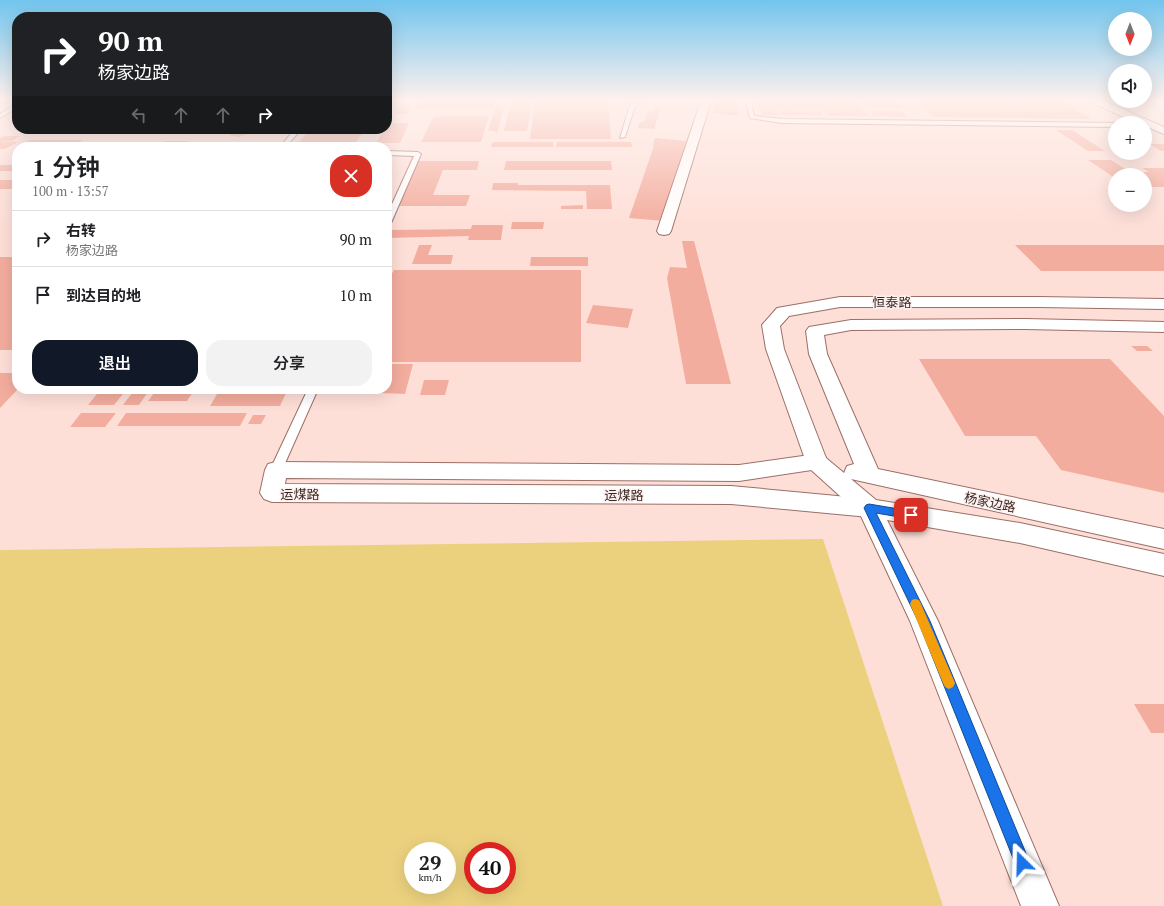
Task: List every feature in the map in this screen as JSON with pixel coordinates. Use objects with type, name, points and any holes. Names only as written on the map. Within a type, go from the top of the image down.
[{"type":"street","points":[[664,231],[692,143]]},
{"type":"street","name":"恒泰路","points":[[817,462],[775,349],[771,325],[783,312],[840,302],[1039,302],[1164,304]]},
{"type":"street","name":"恒泰路","points":[[870,476],[818,354],[815,331],[851,325],[1025,324],[1164,327]]},
{"type":"street","points":[[817,462],[869,508],[924,621],[1040,906]]},
{"type":"street","name":"运煤路","points":[[817,462],[739,473],[276,470],[272,494],[731,495],[869,508]]},
{"type":"street","name":"杨家边路","points":[[817,462],[870,476],[1164,539]]},
{"type":"street","name":"杨家边路","points":[[869,508],[1020,533],[1164,565]]},
{"type":"lane","points":[[392,154],[418,154],[392,212]]},
{"type":"lane","points":[[276,470],[311,394]]},
{"type":"shaded area","points":[[823,539],[943,906],[0,906],[0,550]]},
{"type":"building","points":[[0,143],[12,143],[12,145],[5,149],[0,149]]},
{"type":"building","points":[[492,143],[553,143],[553,147],[491,147]]},
{"type":"building","points":[[557,143],[631,143],[632,147],[556,147]]},
{"type":"building","points":[[654,143],[685,143],[665,221],[629,218]]},
{"type":"building","points":[[1076,143],[1093,143],[1105,151],[1088,151]]},
{"type":"building","points":[[1152,144],[1164,144],[1164,151],[1161,151]]},
{"type":"building","points":[[1088,160],[1111,160],[1124,168],[1108,168],[1108,173]]},
{"type":"building","points":[[418,161],[479,161],[477,170],[443,170],[433,195],[470,195],[466,206],[397,206]]},
{"type":"building","points":[[506,161],[611,161],[612,170],[504,170]]},
{"type":"building","points":[[0,165],[12,165],[12,171],[0,171]]},
{"type":"building","points":[[1152,168],[1164,168],[1164,187],[1152,187]]},
{"type":"building","points":[[0,180],[12,180],[12,189],[0,189]]},
{"type":"building","points":[[493,183],[518,183],[518,185],[610,185],[612,209],[587,209],[586,191],[492,190]]},
{"type":"building","points":[[583,205],[583,209],[561,209],[561,206]]},
{"type":"building","points":[[512,222],[544,222],[543,229],[511,229]]},
{"type":"building","points":[[472,225],[503,225],[501,240],[468,240],[469,236],[392,238],[392,230],[471,229]]},
{"type":"building","points":[[682,241],[694,241],[731,384],[686,384],[667,278],[670,267],[687,268]]},
{"type":"building","points":[[419,245],[432,245],[428,255],[453,255],[451,264],[412,264]]},
{"type":"building","points":[[1015,245],[1164,245],[1164,271],[1041,271]]},
{"type":"building","points":[[0,257],[12,257],[12,350],[0,350]]},
{"type":"building","points":[[531,257],[588,257],[588,266],[530,266]]},
{"type":"building","points":[[394,270],[581,270],[581,362],[392,362],[392,273]]},
{"type":"building","points":[[593,305],[633,309],[628,328],[586,323]]},
{"type":"building","points":[[1131,346],[1147,346],[1153,351],[1137,351]]},
{"type":"building","points":[[919,359],[1110,359],[1164,416],[1164,493],[1061,470],[1036,436],[965,436]]},
{"type":"building","points":[[392,364],[413,364],[405,394],[392,393]]},
{"type":"building","points":[[0,373],[12,373],[12,394],[13,394],[0,408]]},
{"type":"building","points":[[424,380],[449,380],[445,395],[420,395]]},
{"type":"building","points":[[97,394],[123,394],[114,405],[88,405]]},
{"type":"building","points":[[131,394],[147,394],[139,405],[123,405]]},
{"type":"building","points":[[153,394],[192,394],[187,401],[148,401]]},
{"type":"building","points":[[217,394],[286,394],[280,406],[210,406]]},
{"type":"building","points":[[81,413],[116,413],[105,427],[70,427]]},
{"type":"building","points":[[126,413],[247,413],[240,426],[117,426]]},
{"type":"building","points":[[253,415],[266,415],[261,424],[248,424]]},
{"type":"building","points":[[1134,704],[1164,704],[1164,733],[1151,733]]},
{"type":"slow traffic","points":[[915,604],[924,621],[949,683]]},
{"type":"route","points":[[911,515],[869,508],[924,621],[1022,863]]}]
